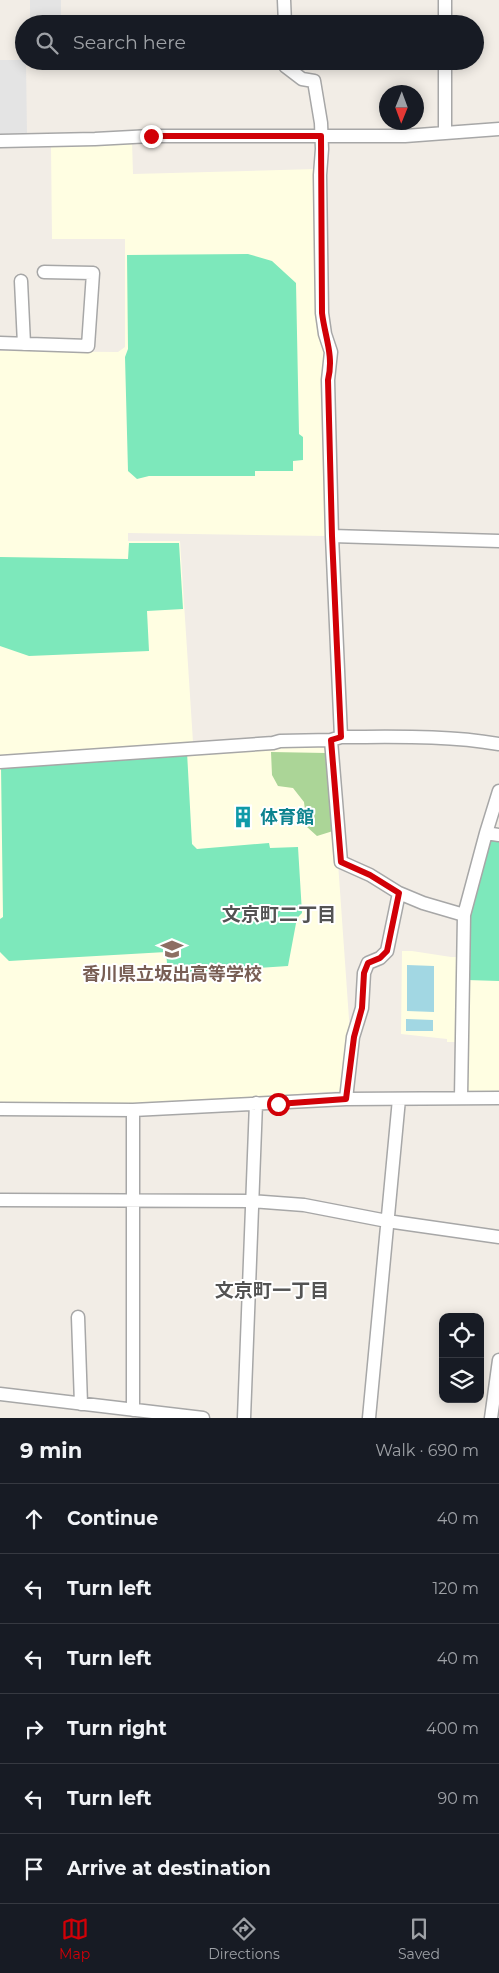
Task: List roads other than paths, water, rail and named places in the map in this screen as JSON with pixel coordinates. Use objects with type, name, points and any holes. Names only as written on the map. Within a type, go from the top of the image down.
[{"type":"street","points":[[284,0],[285,15]]},
{"type":"street","points":[[445,0],[445,15]]},
{"type":"street","points":[[291,70],[302,79],[314,81],[321,136],[322,313],[325,334],[331,352],[331,370],[328,380],[336,739],[341,862],[370,875],[399,893],[423,903],[464,915]]},
{"type":"street","points":[[445,70],[445,133]]},
{"type":"street","points":[[0,141],[151,136],[405,136],[499,129]]},
{"type":"street","points":[[0,343],[88,346],[93,273],[44,272]]},
{"type":"street","points":[[21,281],[24,344]]},
{"type":"street","points":[[332,536],[499,541]]},
{"type":"street","points":[[0,762],[280,741],[442,738],[478,740],[499,744]]},
{"type":"street","points":[[461,1098],[464,915],[499,791]]},
{"type":"street","points":[[486,833],[499,835]]},
{"type":"street","points":[[346,1099],[354,1037],[362,1008],[364,973],[368,963],[380,958],[387,951],[399,893]]},
{"type":"street","points":[[0,1109],[133,1110],[256,1102],[278,1104],[346,1099],[499,1098]]},
{"type":"street","points":[[369,1418],[399,1099]]},
{"type":"street","points":[[244,1418],[256,1102]]},
{"type":"street","points":[[133,1110],[134,1410]]},
{"type":"street","points":[[0,1200],[252,1201],[304,1205],[388,1221],[499,1237]]},
{"type":"street","points":[[78,1317],[81,1404]]},
{"type":"street","points":[[492,1418],[499,1360]]},
{"type":"street","points":[[0,1394],[134,1410],[167,1416],[203,1418]]},
{"type":"water","points":[[407,965],[434,966],[434,1012],[407,1011]]},
{"type":"water","points":[[406,1019],[433,1020],[433,1031],[406,1031]]},
{"type":"place","name":"体育館","points":[[243,817]]},
{"type":"place","name":"香川県立坂出高等学校","points":[[172,949]]},
{"type":"district","name":"文京町二丁目","points":[[279,914]]},
{"type":"district","name":"文京町一丁目","points":[[272,1290]]}]
